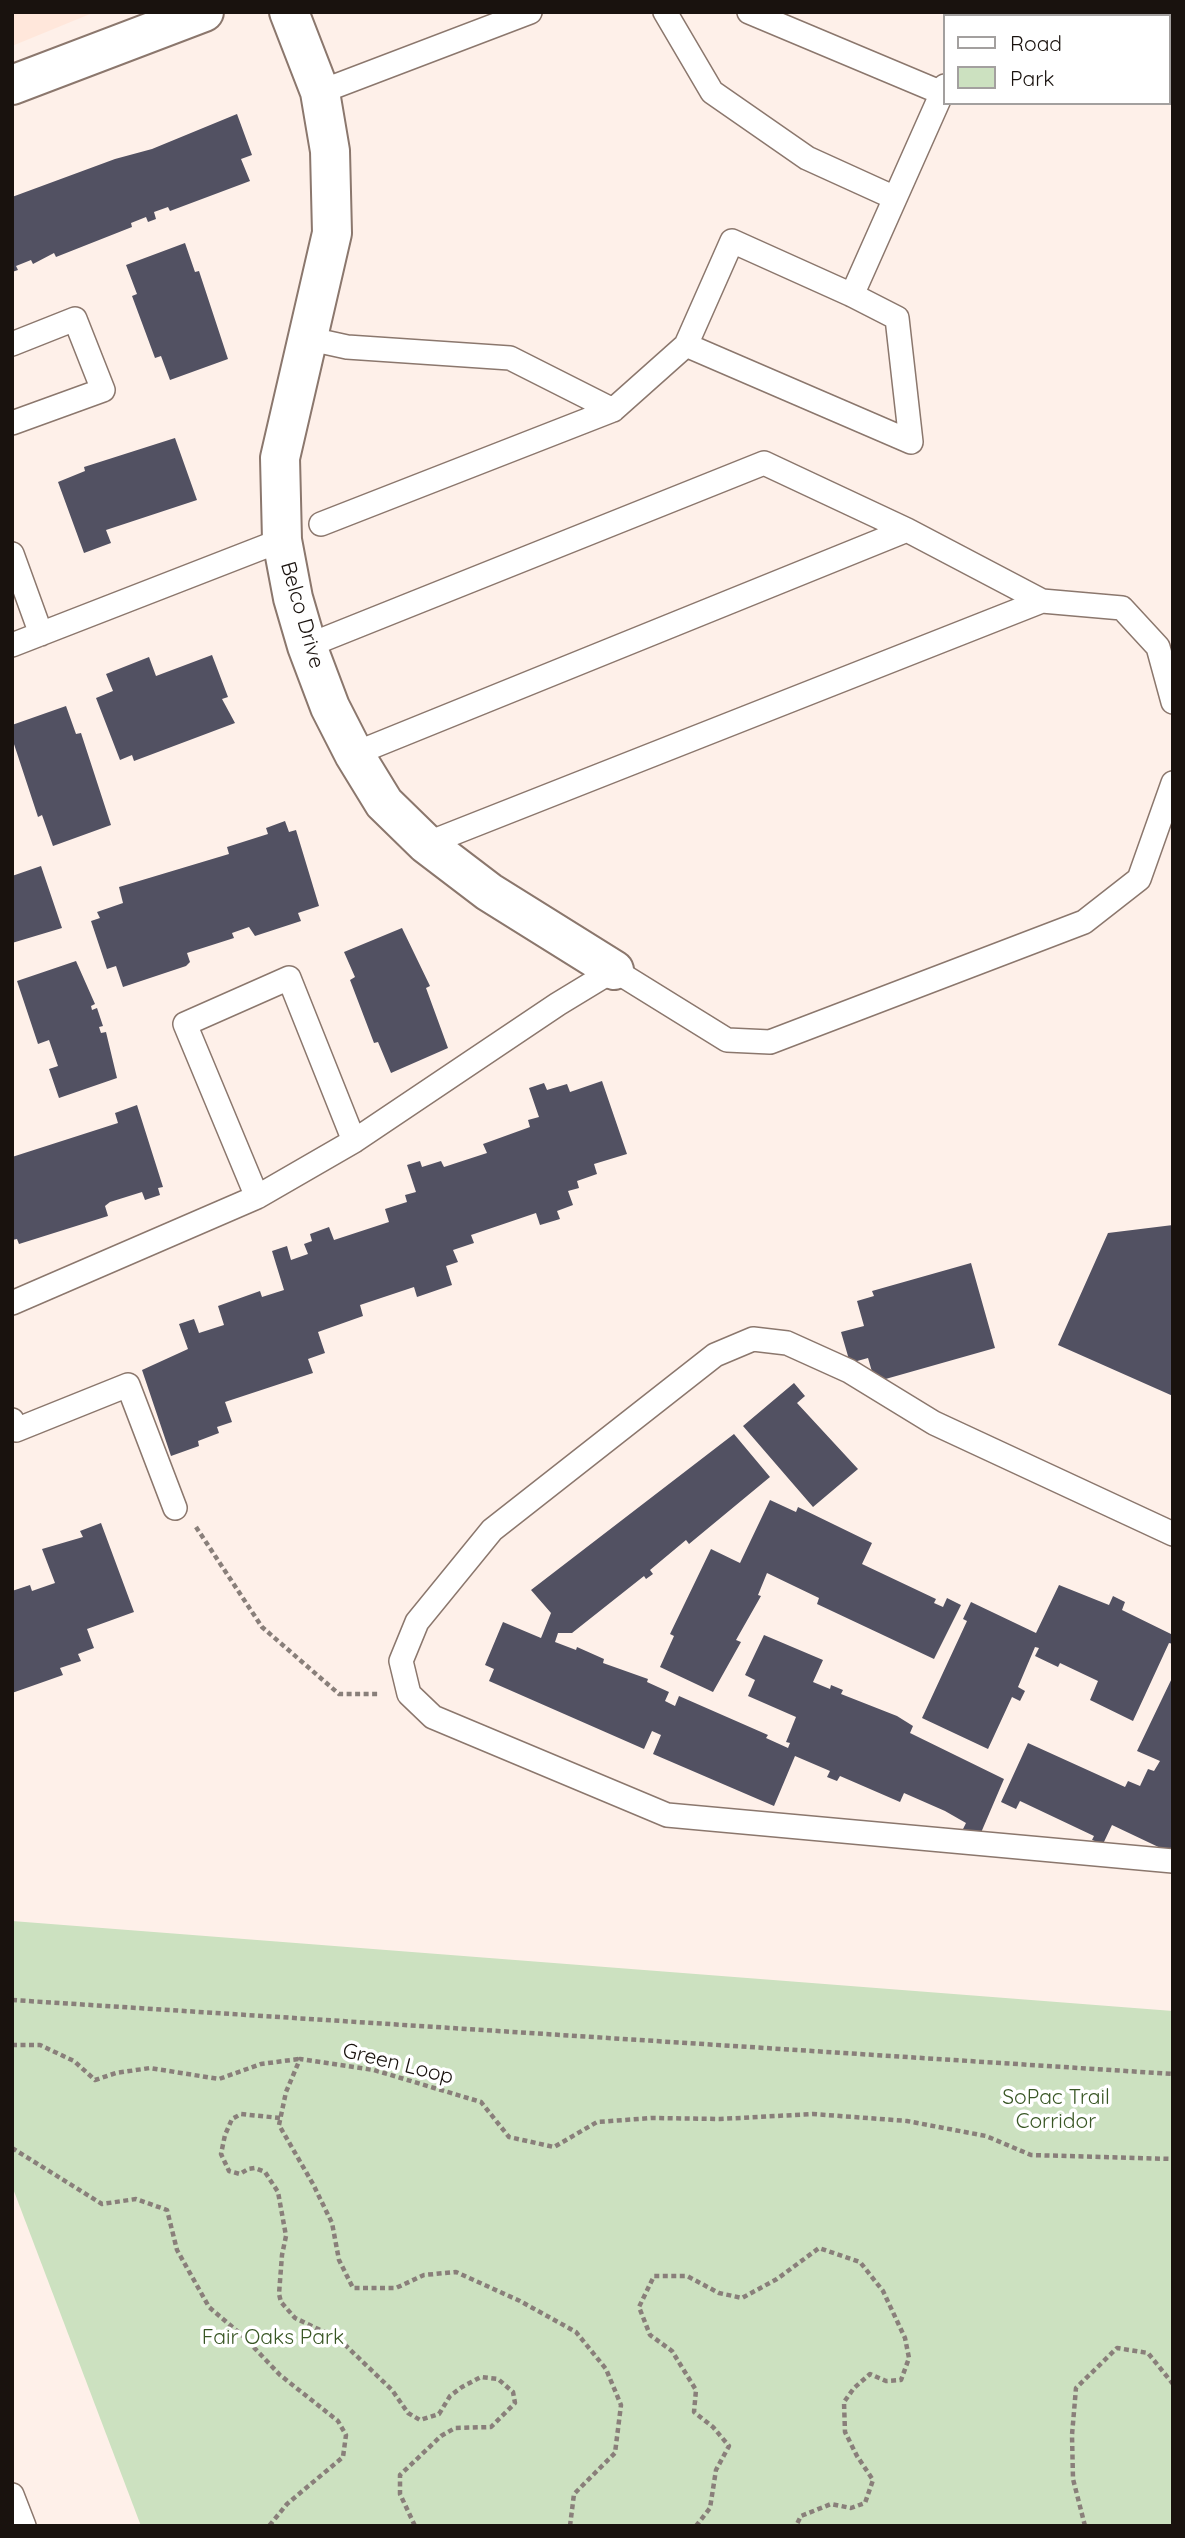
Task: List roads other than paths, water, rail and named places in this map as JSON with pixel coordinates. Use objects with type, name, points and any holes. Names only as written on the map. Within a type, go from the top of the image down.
[{"type":"street","points":[[12,85],[204,12]]},
{"type":"street","name":"Belco Drive","points":[[289,12],[320,92],[330,151],[332,233],[280,458],[282,540],[293,598],[307,646],[330,707],[354,754],[384,803],[426,844],[489,892],[614,970]]},
{"type":"lane","points":[[320,92],[530,12]]},
{"type":"lane","points":[[665,12],[712,92],[807,158],[895,198]]},
{"type":"lane","points":[[749,12],[944,90],[852,295]]},
{"type":"lane","points":[[321,524],[613,410],[686,345],[732,241],[897,318],[911,442],[686,345]]},
{"type":"lane","points":[[12,344],[75,320],[103,390],[12,423]]},
{"type":"lane","points":[[306,338],[346,347],[510,358],[613,410]]},
{"type":"lane","points":[[307,646],[764,463],[907,530],[1042,601],[1122,608],[1158,647],[1173,702]]},
{"type":"lane","points":[[354,754],[907,530]]},
{"type":"lane","points":[[12,645],[282,540]]},
{"type":"lane","points":[[12,554],[41,634]]},
{"type":"lane","points":[[426,844],[1042,601]]},
{"type":"lane","points":[[12,1303],[257,1197],[354,1140],[558,1004],[614,970],[727,1040],[770,1042],[1084,922],[1139,879],[1173,783]]},
{"type":"lane","points":[[257,1197],[185,1024],[289,978],[354,1140]]},
{"type":"lane","points":[[1173,1534],[934,1423],[849,1371],[788,1343],[753,1339],[715,1355],[492,1531],[417,1622],[401,1661],[409,1694],[433,1717],[667,1815],[1173,1861]]},
{"type":"lane","points":[[12,1420],[16,1430],[128,1385],[176,1508]]},
{"type":"lane","points":[[12,2495],[24,2526]]},
{"type":"park label","name":"SoPac Trail Corridor","points":[[1056,2110]]},
{"type":"park label","name":"Fair Oaks Park","points":[[273,2338]]}]
